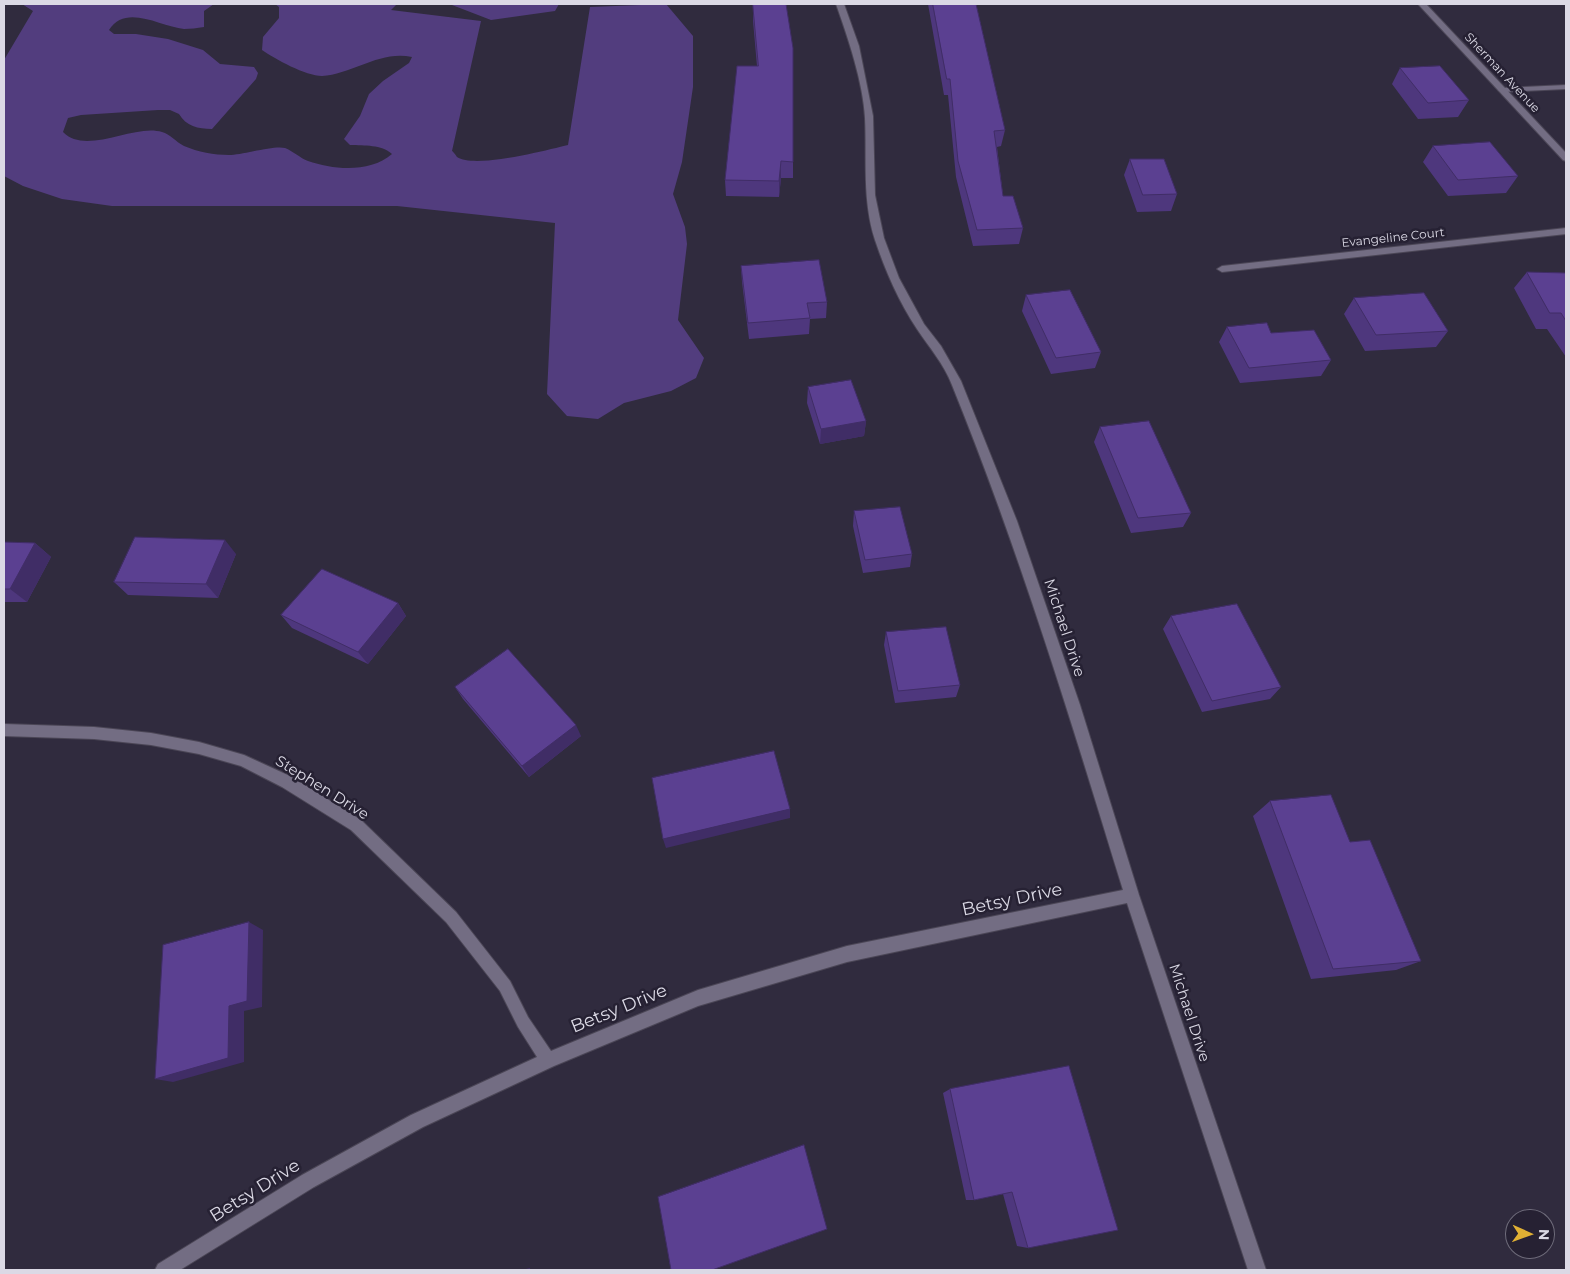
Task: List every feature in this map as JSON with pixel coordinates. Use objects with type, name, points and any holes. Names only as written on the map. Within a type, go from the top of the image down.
[{"type":"street","name":"Michael Drive","points":[[840,4],[855,46],[870,116],[870,195],[879,238],[894,278],[920,326],[937,349],[956,381],[1011,521],[1073,705],[1132,895],[1257,1270]]},
{"type":"street","name":"Sherman Avenue","points":[[1422,4],[1566,158]]},
{"type":"street","points":[[1502,90],[1566,88]]},
{"type":"street","name":"Evangeline Court","points":[[1222,269],[1566,231]]},
{"type":"street","name":"Stephen Drive","points":[[4,730],[94,733],[199,748],[244,761],[287,782],[356,825],[451,917],[506,986],[523,1022],[548,1060]]},
{"type":"street","name":"Betsy Drive","points":[[164,1270],[308,1181],[417,1121],[548,1060],[698,998],[847,954],[1132,895]]},
{"type":"shaded area","points":[[22,4],[214,4],[204,11],[204,27],[184,29],[134,17],[116,22],[109,30],[114,34],[136,34],[168,39],[203,50],[220,64],[254,67],[258,73],[256,79],[212,129],[193,126],[179,114],[170,110],[81,115],[68,118],[63,132],[73,139],[84,141],[97,140],[151,130],[165,133],[184,146],[206,153],[229,155],[280,147],[291,151],[305,160],[318,164],[352,168],[373,164],[392,154],[378,147],[350,145],[344,139],[360,116],[369,94],[383,81],[409,63],[412,57],[400,56],[378,59],[345,71],[322,76],[299,70],[262,50],[263,37],[279,18],[279,7],[275,4],[397,4],[391,10],[481,21],[452,151],[457,157],[479,161],[528,154],[568,145],[590,7],[666,4],[693,36],[693,87],[682,162],[673,194],[685,227],[687,244],[678,320],[704,358],[696,378],[671,391],[624,403],[598,419],[567,416],[547,394],[555,223],[397,206],[112,206],[62,199],[23,186],[4,176],[4,60],[33,11]]},
{"type":"shaded area","points":[[438,4],[559,4],[555,11],[491,20],[452,5]]},
{"type":"building","points":[[753,4],[786,4],[793,48],[793,162],[781,161],[779,181],[725,180],[737,66],[758,66]]},
{"type":"building","points":[[933,4],[976,4],[1005,130],[994,131],[1003,196],[1013,196],[1023,228],[977,230],[958,161],[950,79],[947,79]]},
{"type":"building","points":[[1440,66],[1469,100],[1428,103],[1400,68]]},
{"type":"building","points":[[1490,142],[1518,176],[1458,180],[1433,146]]},
{"type":"building","points":[[1130,159],[1164,159],[1177,194],[1143,195]]},
{"type":"building","points":[[819,260],[827,302],[807,303],[810,318],[748,323],[741,266]]},
{"type":"building","points":[[1527,272],[1566,273],[1566,321],[1561,313],[1550,313]]},
{"type":"building","points":[[1070,290],[1101,352],[1056,358],[1026,295]]},
{"type":"building","points":[[1424,293],[1448,331],[1376,335],[1354,298]]},
{"type":"building","points":[[1267,323],[1271,333],[1314,330],[1331,360],[1249,368],[1227,327]]},
{"type":"building","points":[[851,380],[866,421],[821,429],[808,387]]},
{"type":"building","points":[[1149,421],[1191,513],[1138,518],[1100,427]]},
{"type":"building","points":[[900,507],[912,554],[865,560],[854,511]]},
{"type":"building","points":[[135,537],[225,540],[206,584],[114,582]]},
{"type":"building","points":[[4,542],[35,543],[10,589],[4,589]]},
{"type":"building","points":[[322,569],[398,603],[358,652],[281,615]]},
{"type":"building","points":[[1237,604],[1281,687],[1212,701],[1171,616]]},
{"type":"building","points":[[946,627],[960,685],[898,691],[886,632]]},
{"type":"building","points":[[508,649],[576,725],[522,766],[455,687]]},
{"type":"building","points":[[774,751],[790,809],[663,839],[652,778]]},
{"type":"building","points":[[1331,795],[1350,842],[1370,840],[1421,961],[1333,969],[1270,801]]},
{"type":"building","points":[[249,922],[247,1001],[229,1006],[228,1058],[155,1079],[163,945]]},
{"type":"building","points":[[1069,1066],[1118,1230],[1028,1248],[1012,1192],[974,1200],[950,1089]]},
{"type":"building","points":[[804,1145],[827,1229],[712,1270],[671,1270],[658,1197]]}]
